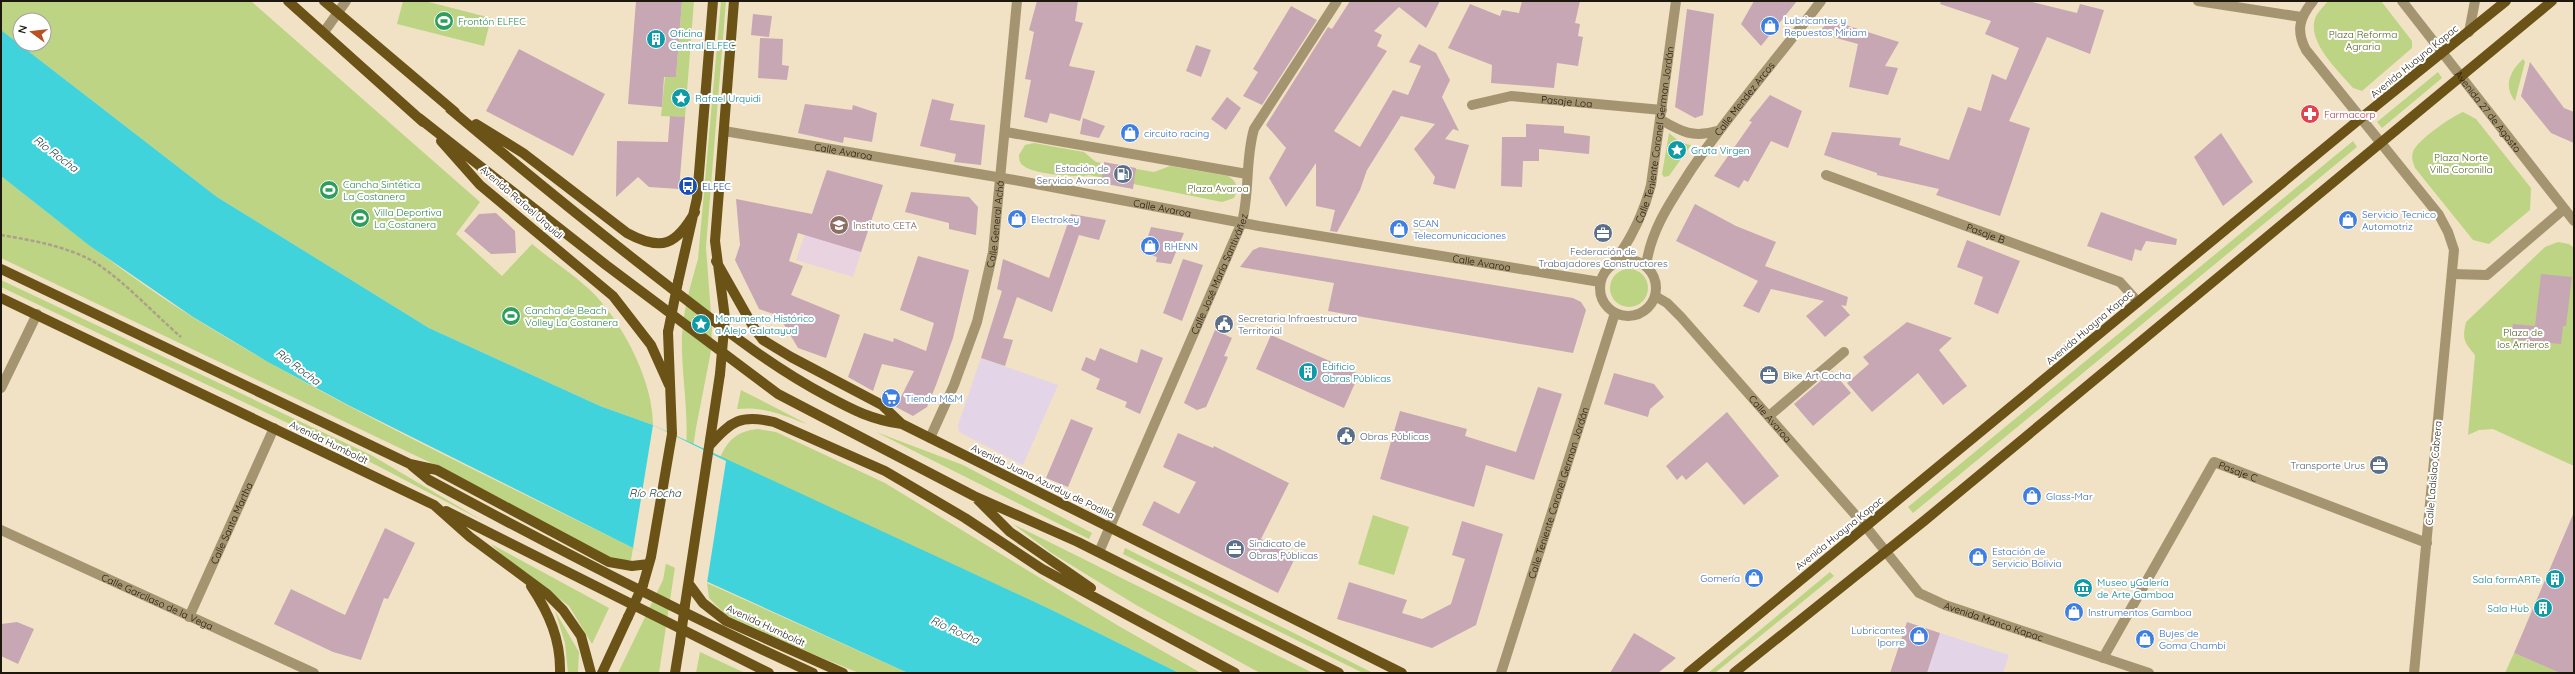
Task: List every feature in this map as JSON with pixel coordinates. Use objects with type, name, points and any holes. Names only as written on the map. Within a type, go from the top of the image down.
[{"type":"main road","name":"Avenida Rafael Urquidi","points":[[288,1],[419,118],[480,185],[613,296],[651,345],[669,385]]},
{"type":"main road","points":[[324,1],[450,109],[613,244],[757,354],[789,376],[849,407],[879,421],[902,424]]},
{"type":"main road","points":[[602,673],[643,585],[650,560],[672,434],[668,332],[678,282],[695,212],[713,1]]},
{"type":"main road","points":[[675,673],[720,374],[725,318],[716,261],[716,216],[734,1]]},
{"type":"main road","name":"Avenida Huayna Kapac","points":[[1688,673],[2361,118],[2506,1]]},
{"type":"main road","points":[[1734,673],[1887,551],[2552,1]]},
{"type":"main road","points":[[450,109],[523,153],[627,233],[641,240],[665,244],[676,239],[684,231],[695,212]]},
{"type":"main road","points":[[419,118],[753,378],[785,398],[974,496],[1019,514],[1099,552],[1339,673]]},
{"type":"main road","name":"Avenida Juana Azurduy de Padilla","points":[[716,261],[754,328],[763,340],[791,357],[882,405],[902,424],[1402,673]]},
{"type":"main road","name":"Avenida Humboldt","points":[[1,269],[410,464],[437,470],[609,562],[620,566],[650,560]]},
{"type":"main road","name":"Avenida Humboldt","points":[[1,298],[434,505],[470,537],[527,581],[547,594],[563,610],[580,636],[591,673]]},
{"type":"main road","points":[[709,448],[731,422],[755,419],[774,422],[885,472],[965,518],[1042,569],[1235,673]]},
{"type":"main road","points":[[410,464],[428,480],[617,581],[711,627],[813,673]]},
{"type":"main road","points":[[974,496],[1010,532],[1143,623]]},
{"type":"main road","points":[[434,505],[769,673]]},
{"type":"main road","name":"Avenida Humboldt","points":[[690,579],[712,612],[726,621],[843,673]]},
{"type":"main road","points":[[527,581],[546,608],[553,626],[558,643],[560,673]]},
{"type":"street","points":[[324,32],[346,1]]},
{"type":"street","name":"Calle General Achá","points":[[930,438],[954,385],[977,322],[993,252],[1018,1]]},
{"type":"street","name":"Calle José María Santiváñez","points":[[1099,552],[1242,222],[1247,201],[1248,148],[1254,130],[1337,1]]},
{"type":"street","name":"Calle Teniente Coronel German Jordán","points":[[1614,262],[1630,238],[1644,211],[1661,120],[1676,1]]},
{"type":"street","name":"Calle Mendez Arcos","points":[[1646,266],[1650,243],[1663,214],[1717,131],[1821,1]]},
{"type":"street","points":[[2198,1],[2301,17],[2312,1]]},
{"type":"street","name":"Avenida 27 de Agosto","points":[[2402,1],[2574,222]]},
{"type":"street","points":[[2469,32],[2475,1]]},
{"type":"street","name":"Calle Ladislao Cabrera","points":[[2301,17],[2298,28],[2300,39],[2306,50],[2439,215],[2448,232],[2454,250],[2414,673]]},
{"type":"street","name":"Pasaje Loa","points":[[1472,105],[1511,96],[1662,110]]},
{"type":"street","points":[[1661,120],[1686,132],[1700,136],[1717,131]]},
{"type":"street","name":"Calle Avaroa","points":[[724,131],[1001,178],[1242,222],[1600,282]]},
{"type":"street","points":[[1006,132],[1247,174]]},
{"type":"street","name":"Pasaje B","points":[[1826,174],[2120,282],[2138,302]]},
{"type":"street","points":[[2452,274],[2487,275],[2564,209]]},
{"type":"street","points":[[1630,259],[1646,266],[1655,280],[1655,296],[1652,304],[1639,314],[1631,316],[1614,313],[1602,300],[1600,282],[1605,271],[1614,262],[1630,259]]},
{"type":"street","name":"Calle Avaroa","points":[[1655,296],[1667,303],[1681,317],[1866,527]]},
{"type":"street","name":"Calle Teniente Coronel German Jordán","points":[[1501,673],[1614,313]]},
{"type":"street","points":[[1,388],[37,314]]},
{"type":"street","points":[[1769,416],[1844,352]]},
{"type":"street","name":"Calle Santa Martha","points":[[189,617],[274,428]]},
{"type":"street","name":"Pasaje C","points":[[2103,658],[2214,462],[2427,543]]},
{"type":"street","name":"Avenida Manco Kapac","points":[[1866,527],[1887,551],[1919,593],[1945,605],[2149,673]]},
{"type":"street","name":"Calle Garcilaso de la Vega","points":[[1,530],[313,673]]},
{"type":"path","points":[[1,235],[43,242],[87,259],[129,291],[184,340]]},
{"type":"shaded area","name":"Instituto CETA","points":[[827,170],[883,185],[853,277],[796,260]]},
{"type":"shaded area","points":[[981,358],[1058,385],[1023,465],[959,432],[958,425]]},
{"type":"shaded area","points":[[1940,633],[2009,655],[2003,673],[1927,673]]},
{"type":"green space","name":"Villa Deportiva La Costanera","points":[[1,1],[251,1],[480,202],[456,234],[502,276],[532,244],[581,282],[596,296],[607,309],[627,340],[643,374],[652,408],[653,425],[600,406],[429,328],[217,197],[29,52],[52,52],[52,12],[12,12],[12,39],[1,30]]},
{"type":"green space","name":"Frontón ELFEC","points":[[403,1],[425,1],[491,18],[484,46],[397,24]]},
{"type":"green space","points":[[682,1],[694,1],[685,117],[661,116],[665,77],[676,77]]},
{"type":"green space","points":[[721,1],[726,1],[706,247],[712,328],[711,351],[696,428],[659,673],[618,673],[663,580],[686,449],[687,435],[682,336],[688,297],[698,259]]},
{"type":"green space","name":"Plaza Reforma Agraria","points":[[2328,1],[2381,1],[2412,41],[2412,48],[2362,91],[2353,88],[2325,55],[2315,35],[2314,26],[2316,16]]},
{"type":"green space","points":[[2523,59],[2525,62],[2515,101],[2509,90],[2509,84],[2512,74]]},
{"type":"green space","points":[[2438,72],[2442,78],[2382,128],[2377,122]]},
{"type":"green space","name":"Plaza Norte Villa Coronilla","points":[[2463,112],[2476,119],[2531,188],[2530,210],[2489,244],[2473,240],[2415,168],[2412,160],[2413,152],[2416,147],[2427,136]]},
{"type":"green space","points":[[1669,133],[1681,143],[1691,145],[1669,176],[1664,177],[1662,174]]},
{"type":"green space","points":[[2353,141],[2357,147],[1913,513],[1908,507]]},
{"type":"green space","name":"Plaza Avaroa","points":[[1034,143],[1084,152],[1096,162],[1154,172],[1170,166],[1228,176],[1233,180],[1237,188],[1234,198],[1222,202],[1089,175],[1066,176],[1036,171],[1023,165],[1020,162],[1019,157],[1025,145]]},
{"type":"green space","points":[[1,176],[120,268],[194,318],[247,350],[356,410],[633,548],[631,560],[623,561],[606,556],[452,473],[1,258]]},
{"type":"green space","name":"Plaza de los Arrieros","points":[[2558,242],[2569,244],[2574,248],[2574,466],[2493,429],[2479,430],[2468,435],[2475,355],[2468,347],[2465,340],[2464,332],[2466,322],[2545,247]]},
{"type":"green space","points":[[1625,269],[1633,269],[1640,272],[1645,277],[1648,288],[1645,299],[1640,304],[1633,307],[1625,307],[1618,304],[1613,299],[1610,292],[1610,284],[1613,277],[1618,272]]},
{"type":"green space","points":[[1,280],[371,455],[483,521],[376,465],[1,287]]},
{"type":"green space","points":[[741,390],[807,424],[764,410],[746,408],[737,409]]},
{"type":"green space","points":[[758,429],[776,432],[885,483],[1117,625],[1201,673],[1179,673],[1052,610],[720,458],[726,446],[734,437],[751,430]]},
{"type":"green space","points":[[876,432],[963,465],[1092,533],[1089,539]]},
{"type":"green space","points":[[1373,515],[1409,527],[1394,575],[1358,564]]},
{"type":"green space","points":[[1013,524],[1313,673],[1260,673],[1136,605],[1050,552]]},
{"type":"green space","points":[[491,544],[609,608],[592,644],[569,606],[504,557]]},
{"type":"green space","points":[[1125,548],[1373,673],[1363,673],[1123,554]]},
{"type":"green space","points":[[1830,572],[1834,576],[1715,673],[1708,673]]},
{"type":"green space","points":[[707,583],[908,673],[859,673],[808,652],[726,615],[709,598]]},
{"type":"green space","points":[[555,611],[579,652],[578,673],[568,673],[565,643]]},
{"type":"green space","points":[[700,652],[745,673],[696,673]]},
{"type":"green space","points":[[2514,653],[2560,673],[2505,673]]},
{"type":"water","name":"Río Rocha","points":[[1,30],[12,39],[12,52],[29,52],[217,197],[429,328],[600,406],[653,425],[1052,610],[1179,673],[908,673],[633,548],[350,406],[268,362],[193,317],[90,246],[1,176]]},
{"type":"pier","points":[[653,425],[726,461],[707,583],[633,548]]},
{"type":"building","name":"Oficina Central ELFEC","points":[[636,1],[682,1],[676,77],[664,77],[662,107],[628,104]]},
{"type":"building","points":[[1037,1],[1078,1],[1075,21],[1083,23],[1069,66],[1095,71],[1080,121],[1050,113],[1047,123],[1024,117],[1031,80],[1025,79],[1034,32],[1029,30]]},
{"type":"building","points":[[1350,1],[1440,1],[1426,28],[1399,7],[1374,31],[1382,35],[1377,46],[1387,51],[1334,131],[1360,147],[1393,90],[1408,95],[1421,66],[1409,62],[1419,44],[1436,53],[1450,80],[1442,97],[1459,131],[1453,129],[1445,139],[1469,145],[1455,189],[1433,184],[1435,177],[1414,149],[1435,124],[1401,116],[1367,170],[1360,190],[1337,232],[1330,231],[1335,210],[1316,206],[1316,163],[1286,207],[1269,178],[1286,148],[1266,125],[1328,27],[1332,29]]},
{"type":"building","points":[[1522,1],[1580,1],[1575,23],[1580,24],[1578,36],[1583,37],[1578,66],[1557,63],[1554,88],[1491,83],[1492,65],[1448,48],[1470,4],[1500,16],[1502,10],[1519,13]]},
{"type":"building","points":[[1754,1],[1797,1],[1761,46],[1741,24]]},
{"type":"building","points":[[1941,1],[2028,1],[2077,13],[2080,4],[2104,10],[2090,54],[2047,37],[2009,121],[2030,128],[2000,216],[1936,195],[1939,189],[1877,175],[1877,173],[1824,155],[1832,132],[1901,138],[1899,145],[1949,160],[1968,107],[1981,111],[1992,74],[2006,80],[2019,48],[1985,34],[1991,21],[1940,4]]},
{"type":"building","points":[[1291,6],[1317,20],[1262,105],[1243,96],[1258,72],[1253,69]]},
{"type":"building","points":[[1687,9],[1714,14],[1703,115],[1695,118],[1675,107]]},
{"type":"building","points":[[753,14],[772,16],[769,37],[751,35]]},
{"type":"building","points":[[1830,20],[1899,42],[1885,66],[1898,68],[1888,95],[1849,87],[1858,44],[1818,33]]},
{"type":"building","points":[[760,38],[783,39],[782,65],[789,66],[787,80],[758,78]]},
{"type":"building","points":[[1196,45],[1211,50],[1201,77],[1186,71]]},
{"type":"building","points":[[519,49],[605,94],[573,156],[486,111]]},
{"type":"building","points":[[2530,62],[2564,108],[2574,112],[2574,143],[2551,133],[2521,96]]},
{"type":"building","points":[[1770,95],[1802,111],[1788,148],[1771,141],[1748,182],[1744,180],[1739,188],[1714,176],[1752,122],[1749,121]]},
{"type":"building","points":[[1227,97],[1241,108],[1226,130],[1211,119]]},
{"type":"building","points":[[932,99],[954,104],[950,120],[985,125],[981,165],[954,162],[956,154],[920,146]]},
{"type":"building","points":[[805,104],[852,110],[853,105],[877,113],[872,142],[844,137],[843,143],[798,133]]},
{"type":"building","points":[[670,116],[685,117],[679,189],[649,187],[638,177],[616,197],[617,141],[668,142]]},
{"type":"building","points":[[1083,118],[1105,126],[1099,138],[1080,134]]},
{"type":"building","points":[[1526,124],[1564,126],[1564,133],[1590,136],[1589,154],[1539,149],[1539,161],[1523,161],[1522,187],[1501,186],[1502,137],[1526,137]]},
{"type":"building","points":[[2221,133],[2253,182],[2223,206],[2194,157]]},
{"type":"building","points":[[1104,162],[1136,168],[1133,189],[1101,183]]},
{"type":"building","points":[[827,170],[883,185],[861,252],[798,233],[789,261],[803,266],[791,295],[840,315],[826,358],[798,348],[779,316],[759,309],[735,260],[740,245],[736,199],[812,214]]},
{"type":"building","points":[[911,192],[969,197],[978,207],[976,235],[949,229],[949,223],[905,212]]},
{"type":"building","points":[[1695,204],[1736,226],[1776,242],[1765,266],[1848,297],[1846,306],[1841,305],[1850,315],[1825,337],[1806,316],[1824,301],[1771,289],[1759,313],[1743,306],[1758,281],[1676,241]]},
{"type":"building","points":[[2101,212],[2177,239],[2176,245],[2146,241],[2141,251],[2135,249],[2132,261],[2087,246]]},
{"type":"building","points":[[496,213],[515,231],[516,253],[491,254],[464,231],[479,214]]},
{"type":"building","points":[[1071,214],[1106,220],[1099,240],[1079,235],[1052,312],[1017,297],[1003,338],[1013,340],[1005,366],[981,358],[1002,291],[997,289],[1003,259],[1049,278]]},
{"type":"building","points":[[1151,227],[1184,233],[1171,264],[1156,262],[1157,257],[1143,253]]},
{"type":"building","points":[[1967,240],[2020,261],[1998,314],[1974,304],[1983,277],[1957,267]]},
{"type":"building","points":[[1260,247],[1573,298],[1581,302],[1586,310],[1573,353],[1328,311],[1334,283],[1240,267],[1253,250]]},
{"type":"building","points":[[918,256],[969,270],[953,338],[936,385],[927,407],[913,416],[896,407],[914,371],[882,364],[873,391],[848,377],[864,333],[893,342],[894,338],[926,351],[934,323],[900,310]]},
{"type":"building","points":[[1183,259],[1203,265],[1182,321],[1163,313]]},
{"type":"building","points":[[2541,274],[2572,277],[2566,326],[2563,326],[2561,344],[2511,339],[2513,324],[2535,326]]},
{"type":"building","points":[[1907,322],[1952,338],[1939,350],[1967,386],[1943,405],[1918,373],[1872,412],[1847,383],[1869,364],[1863,357]]},
{"type":"building","points":[[1215,330],[1232,338],[1224,356],[1228,357],[1206,407],[1197,410],[1184,403]]},
{"type":"building","name":"Edificio Obras Públicas","points":[[1271,335],[1359,374],[1344,408],[1256,369]]},
{"type":"building","points":[[1100,348],[1137,363],[1141,349],[1163,358],[1140,414],[1125,407],[1127,402],[1096,389],[1100,379],[1081,370],[1086,357],[1095,361]]},
{"type":"building","points":[[1832,371],[1851,393],[1813,426],[1794,404]]},
{"type":"building","points":[[1614,373],[1654,384],[1664,397],[1650,409],[1648,417],[1604,404]]},
{"type":"building","points":[[1538,387],[1562,394],[1534,480],[1486,465],[1474,507],[1380,479],[1400,411],[1467,429],[1465,436],[1516,452]]},
{"type":"building","points":[[1727,412],[1779,476],[1744,505],[1707,462],[1686,480],[1682,475],[1677,480],[1666,466]]},
{"type":"building","points":[[1071,419],[1093,428],[1068,487],[1046,478]]},
{"type":"building","points":[[1178,433],[1213,448],[1214,446],[1289,483],[1261,539],[1296,556],[1278,593],[1142,525],[1154,501],[1179,514],[1196,482],[1163,467]]},
{"type":"building","points":[[2574,512],[2574,673],[2560,673],[2514,653]]},
{"type":"building","points":[[1462,521],[1503,534],[1476,625],[1432,648],[1337,619],[1349,582],[1407,600],[1402,613],[1422,619],[1451,604],[1465,559],[1452,555]]},
{"type":"building","points":[[385,528],[415,543],[388,599],[384,598],[361,660],[333,652],[274,624],[291,589],[345,615]]},
{"type":"building","points":[[17,622],[34,629],[18,664],[1,656],[1,624]]},
{"type":"building","points":[[1907,622],[1940,633],[1927,673],[1890,673]]},
{"type":"building","points":[[1634,633],[1676,658],[1658,673],[1610,673]]},
{"type":"place","name":"Frontón ELFEC","points":[[444,21]]},
{"type":"place","name":"Lubricantes y Repuestos Miriam","points":[[1770,26]]},
{"type":"place","name":"Oficina Central ELFEC","points":[[656,39]]},
{"type":"place","name":"Rafael Urquidi","points":[[681,98]]},
{"type":"place","name":"Farmacorp","points":[[2310,114]]},
{"type":"place","name":"circuito racing","points":[[1130,133]]},
{"type":"place","name":"Gruta Virgen","points":[[1677,150]]},
{"type":"place","name":"Estación de Servicio Avaroa","points":[[1123,174]]},
{"type":"place","name":"ELFEC","points":[[688,186]]},
{"type":"place","name":"Cancha Sintética La Costanera","points":[[329,190]]},
{"type":"place","name":"Villa Deportiva La Costanera","points":[[360,218]]},
{"type":"place","name":"Electrokey","points":[[1017,219]]},
{"type":"place","name":"Servicio Tecnico Automotriz","points":[[2348,220]]},
{"type":"place","name":"Instituto CETA","points":[[839,225]]},
{"type":"place","name":"SCAN Telecomunicaciones","points":[[1399,229]]},
{"type":"place","name":"Federación de Trabajadores Constructores","points":[[1603,233]]},
{"type":"place","name":"RHENN","points":[[1150,246]]},
{"type":"place","name":"Cancha de Beach Volley La Costanera","points":[[511,316]]},
{"type":"place","name":"Monumento Histórico a Alejo Calatayud","points":[[701,324]]},
{"type":"place","name":"Secretaria Infraestructura Territorial","points":[[1224,324]]},
{"type":"place","name":"Edificio Obras Públicas","points":[[1308,372]]},
{"type":"place","name":"Bike Art Cocha","points":[[1769,375]]},
{"type":"place","name":"Tienda M&M","points":[[891,398]]},
{"type":"place","name":"Obras Públicas","points":[[1346,436]]},
{"type":"place","name":"Transporte Urus","points":[[2379,465]]},
{"type":"place","name":"Glass-Mar","points":[[2032,496]]},
{"type":"place","name":"Sindicato de Obras Públicas","points":[[1235,549]]},
{"type":"place","name":"Estación de Servicio Bolivia","points":[[1978,557]]},
{"type":"place","name":"Gomería","points":[[1754,578]]},
{"type":"place","name":"Sala formARTe","points":[[2555,579]]},
{"type":"place","name":"Museo yGalería de Arte Gamboa","points":[[2083,588]]},
{"type":"place","name":"Sala Hub","points":[[2543,608]]},
{"type":"place","name":"Instrumentos Gamboa","points":[[2074,612]]},
{"type":"place","name":"Lubricantes Iporre","points":[[1919,636]]},
{"type":"place","name":"Bujes de Goma Chambi","points":[[2145,639]]}]
